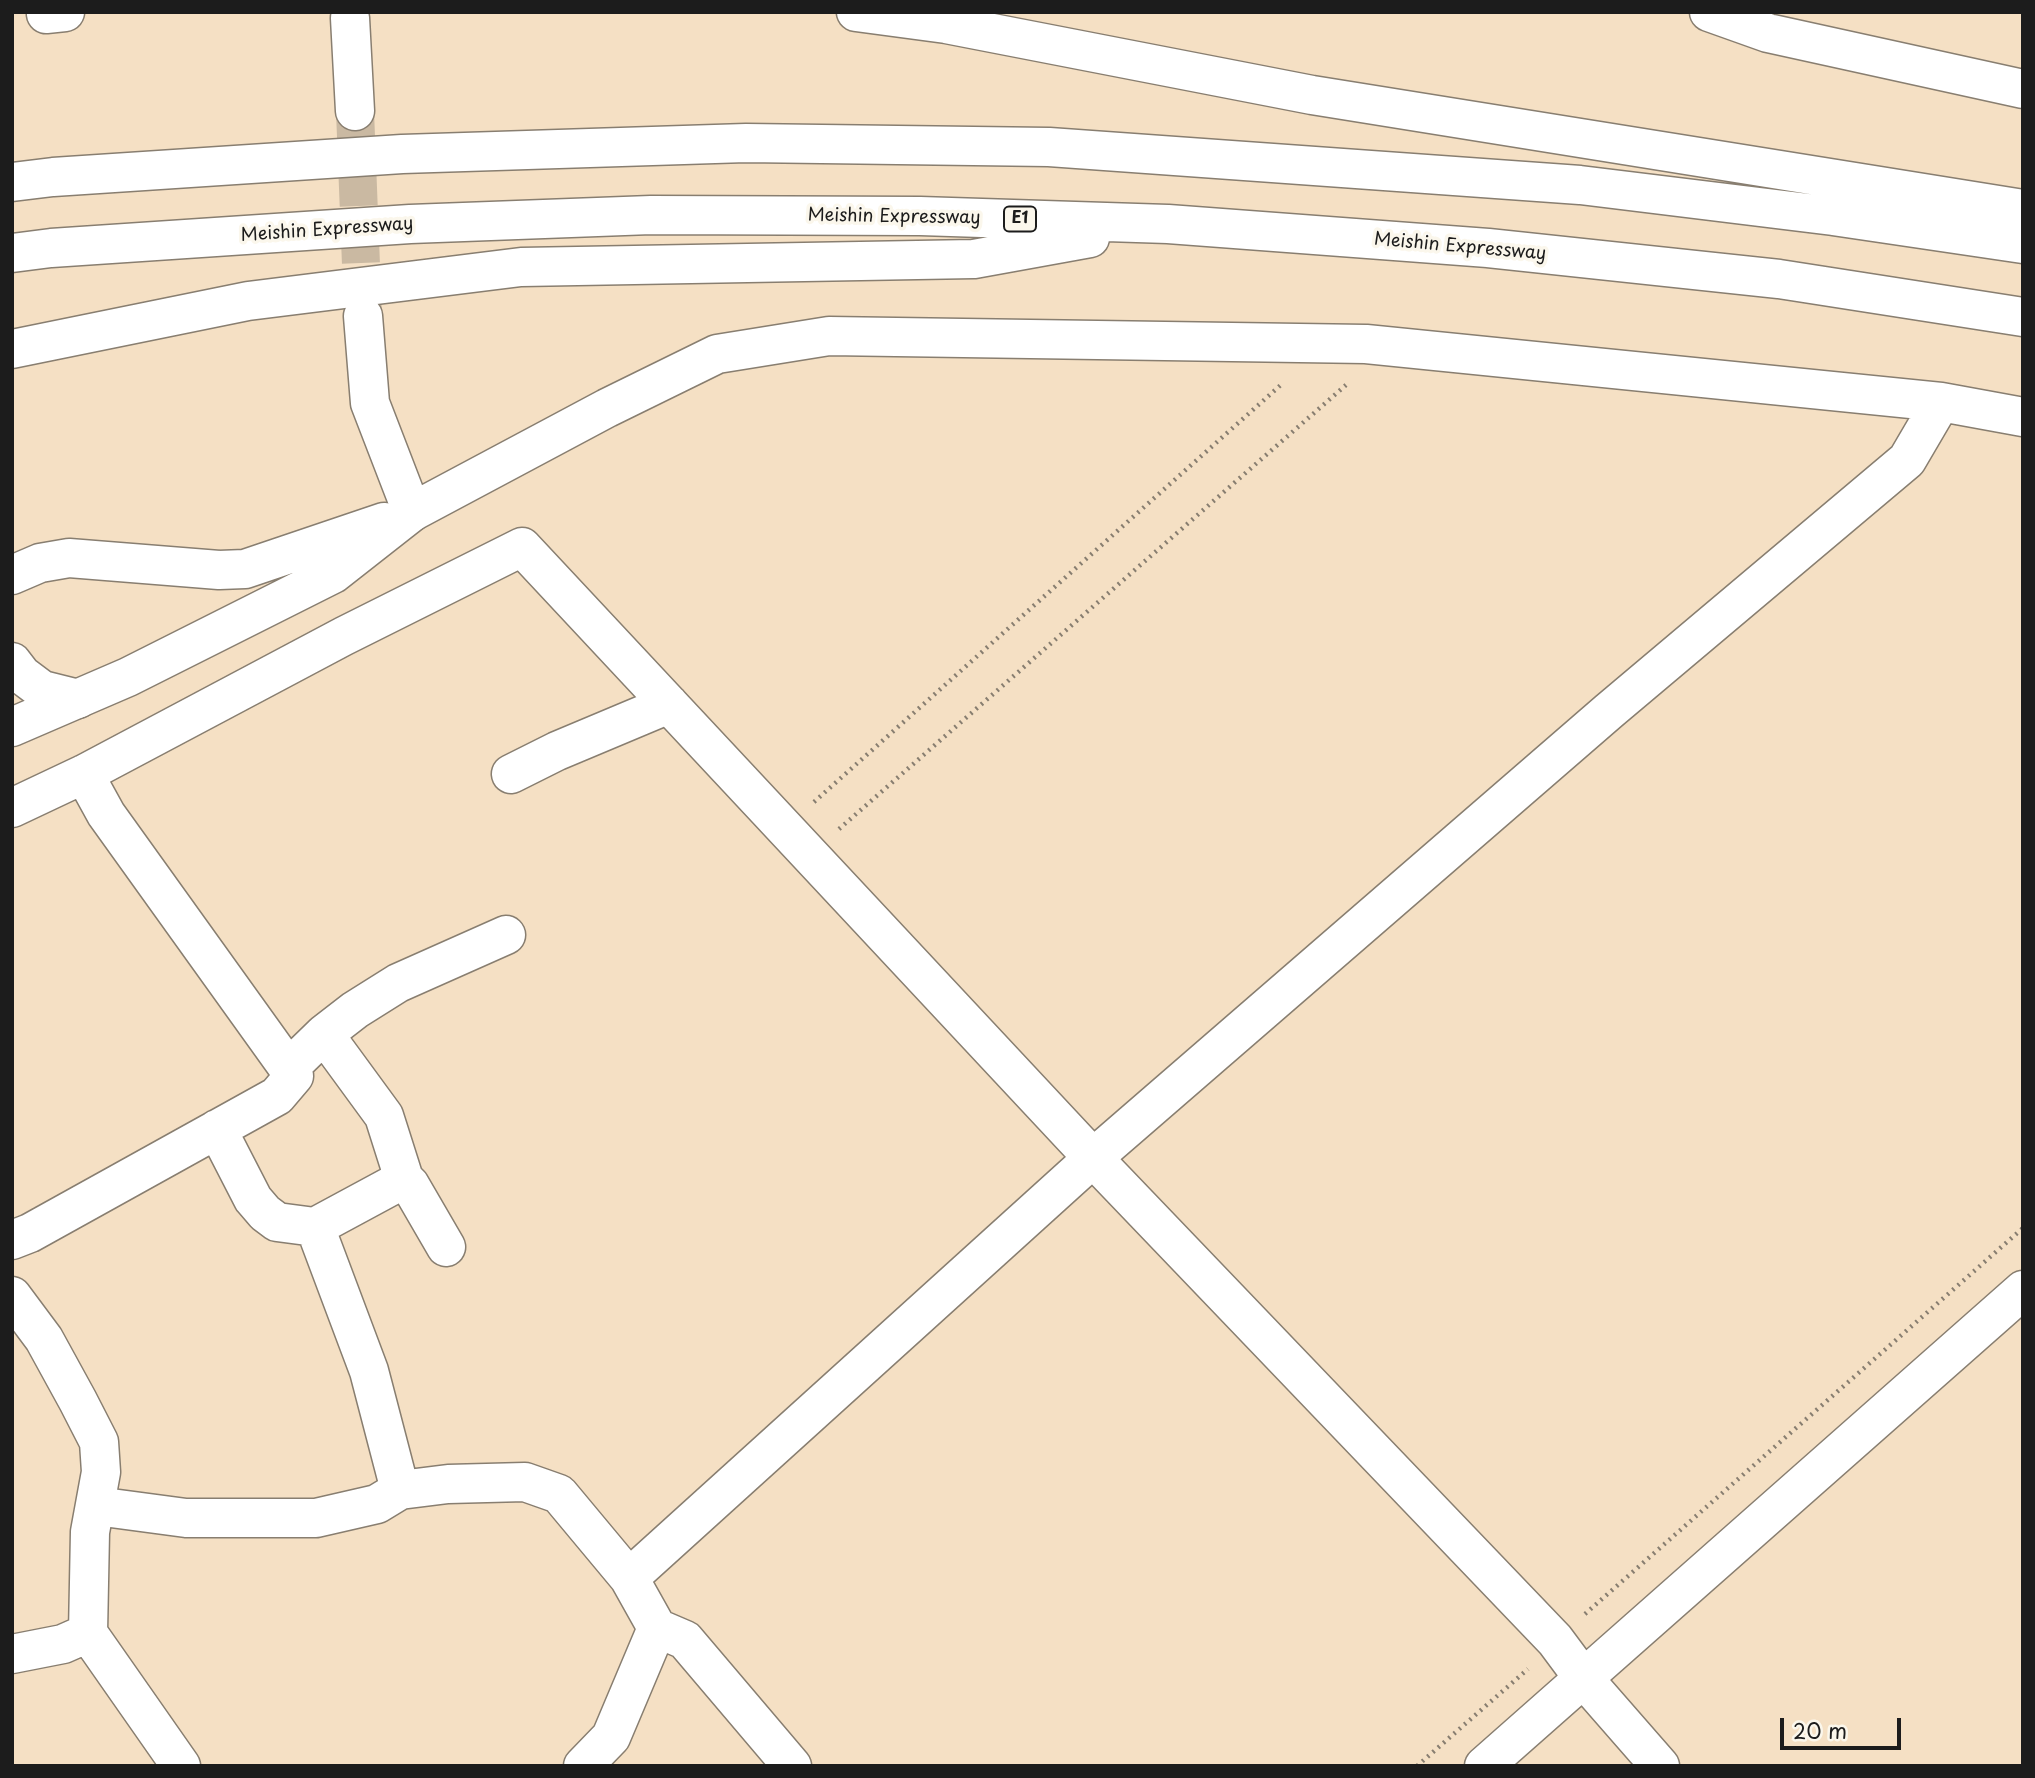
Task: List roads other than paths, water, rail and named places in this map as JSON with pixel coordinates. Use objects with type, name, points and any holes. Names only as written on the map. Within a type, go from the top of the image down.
[{"type":"main road","points":[[856,12],[946,24],[1312,95],[2023,209]]},
{"type":"main road","points":[[1709,12],[1768,33],[2023,89]]},
{"type":"main road","points":[[350,18],[355,111]]},
{"type":"main road","points":[[12,182],[416,153],[746,143],[1049,147],[1580,185],[1833,216],[2023,244]]},
{"type":"main road","name":"Meishin Expressway","points":[[12,253],[65,247],[410,224],[651,215],[920,216],[1168,224],[1488,248],[1779,279],[2023,317]]},
{"type":"main road","points":[[12,349],[248,301],[521,267],[974,258],[1168,224]]},
{"type":"main road","points":[[363,316],[370,403],[412,512]]},
{"type":"main road","points":[[12,597],[26,569],[69,558],[219,570],[245,569],[412,512],[607,408],[717,354],[829,336],[1366,344],[1941,402],[2023,417]]},
{"type":"main road","points":[[629,1578],[1093,1158],[1609,711],[1907,460],[1941,402]]},
{"type":"main road","points":[[12,727],[128,677],[333,574],[412,512]]},
{"type":"main road","points":[[12,808],[84,774],[332,642],[522,547],[1093,1158],[1555,1640],[1584,1679],[1660,1766]]},
{"type":"main road","points":[[12,662],[22,675],[42,690],[78,699]]},
{"type":"main road","points":[[511,774],[557,751],[669,704]]},
{"type":"main road","points":[[12,1240],[30,1233],[276,1096],[294,1076],[106,814],[84,774]]},
{"type":"main road","points":[[288,1069],[324,1034],[355,1010],[398,983],[506,935]]},
{"type":"main road","points":[[324,1034],[384,1115],[404,1179],[446,1247]]},
{"type":"main road","points":[[217,1129],[253,1199],[277,1222],[316,1227],[404,1179]]},
{"type":"main road","points":[[316,1227],[369,1371],[400,1490]]},
{"type":"main road","points":[[1485,1766],[2023,1290]]},
{"type":"main road","points":[[12,1296],[44,1339],[99,1442],[101,1472],[90,1532],[88,1633],[181,1766]]},
{"type":"main road","points":[[96,1506],[186,1518],[317,1518],[377,1504],[400,1490],[448,1484],[525,1482],[559,1493],[629,1578],[657,1628],[685,1640],[792,1766]]},
{"type":"main road","points":[[583,1766],[611,1737],[657,1628]]},
{"type":"main road","points":[[12,1654],[63,1644],[88,1633]]},
{"type":"tunnel","points":[[355,111],[363,316]]}]
